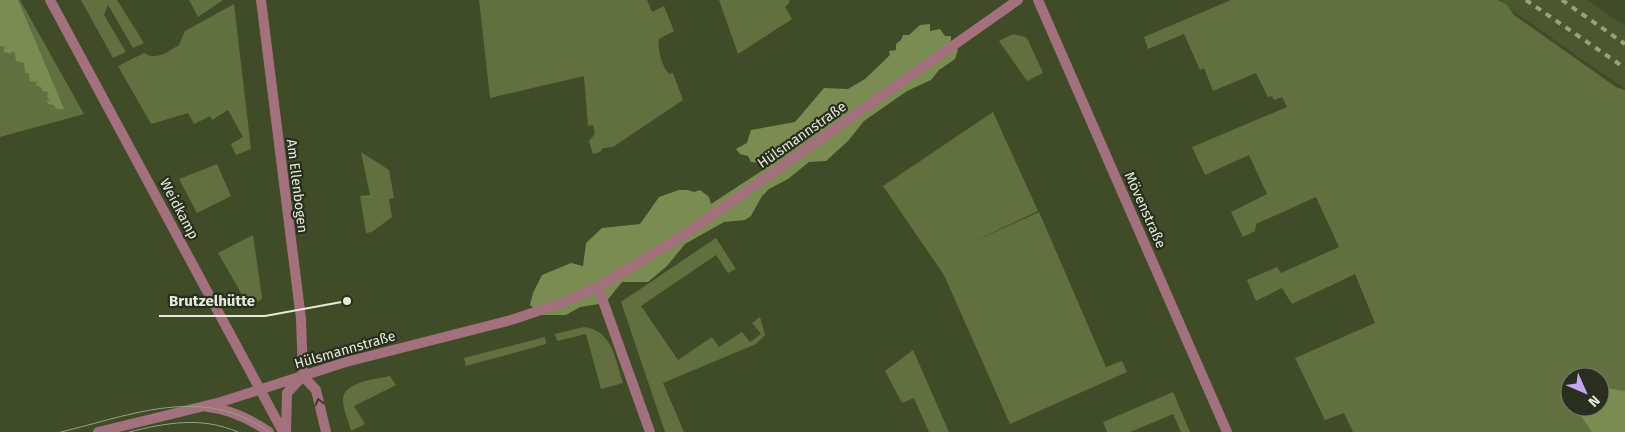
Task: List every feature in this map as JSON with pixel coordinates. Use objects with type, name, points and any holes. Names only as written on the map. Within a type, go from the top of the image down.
[{"type":"street","name":"Weidkamp","points":[[50,0],[284,432]]},
{"type":"street","name":"Am Ellenbogen","points":[[261,0],[301,319],[303,376]]},
{"type":"street","name":"Hülsmannstraße","points":[[98,432],[262,389],[346,362],[511,320],[562,303],[598,287],[687,233],[1018,0]]},
{"type":"street","name":"Mövenstraße","points":[[1038,0],[1227,432]]},
{"type":"street","points":[[598,287],[650,432]]},
{"type":"street","name":"Weidkamp","points":[[284,432],[287,393],[303,376]]},
{"type":"street","points":[[303,376],[316,390],[326,432]]},
{"type":"street","points":[[201,406],[230,412],[248,419],[269,432]]},
{"type":"shaded area","points":[[0,0],[20,0],[84,114],[0,137]]},
{"type":"shaded area","points":[[0,0],[18,0],[64,109],[56,109],[54,105],[48,104],[47,101],[50,100],[47,97],[48,92],[42,91],[42,88],[36,85],[37,82],[30,81],[29,73],[25,73],[24,63],[16,61],[13,51],[10,54],[3,51],[5,47],[0,46]]},
{"type":"shaded area","points":[[81,0],[117,0],[144,43],[133,48],[108,5],[104,15],[126,52],[113,58]]},
{"type":"shaded area","points":[[189,0],[223,0],[198,17]]},
{"type":"shaded area","points":[[479,0],[647,0],[652,12],[664,6],[674,31],[659,39],[659,52],[666,71],[669,74],[673,73],[683,100],[613,147],[603,148],[600,152],[593,154],[589,141],[595,134],[593,125],[588,126],[584,76],[490,98]]},
{"type":"shaded area","points":[[719,0],[789,0],[790,2],[785,7],[792,19],[738,54]]},
{"type":"shaded area","points":[[1231,0],[1497,0],[1507,5],[1514,15],[1616,87],[1625,90],[1625,432],[1353,432],[1344,413],[1325,420],[1295,358],[1375,323],[1355,274],[1292,304],[1282,288],[1256,301],[1247,280],[1277,267],[1281,273],[1339,247],[1316,197],[1256,224],[1255,231],[1243,237],[1231,212],[1267,194],[1249,155],[1205,175],[1192,147],[1287,107],[1282,97],[1274,100],[1272,96],[1268,97],[1256,73],[1213,91],[1204,68],[1200,70],[1184,34],[1148,49],[1144,37]]},
{"type":"shaded area","points":[[1497,0],[1587,0],[1625,26],[1625,89]]},
{"type":"shaded area","points":[[234,4],[251,149],[236,155],[231,144],[243,137],[228,110],[212,120],[210,116],[194,124],[188,113],[151,124],[118,66],[144,53],[158,56],[166,53],[179,45],[185,31]]},
{"type":"shaded area","points":[[930,24],[930,31],[940,29],[945,36],[951,36],[951,42],[958,50],[955,59],[939,70],[931,80],[907,91],[864,121],[848,141],[826,161],[809,162],[788,179],[769,189],[762,196],[751,216],[745,220],[724,222],[685,244],[667,266],[648,282],[622,282],[605,303],[580,307],[566,315],[543,315],[530,305],[533,293],[542,275],[571,263],[583,266],[586,243],[602,228],[640,224],[659,197],[679,190],[694,192],[700,190],[709,197],[711,204],[763,170],[760,163],[751,162],[748,156],[740,154],[736,149],[747,143],[751,130],[795,122],[824,88],[848,89],[865,79],[890,55],[889,51],[896,50],[896,44],[903,35],[909,35],[920,25]]},
{"type":"shaded area","points":[[1013,34],[1025,37],[1028,40],[1043,73],[1027,81],[999,41]]},
{"type":"shaded area","points":[[993,112],[1038,211],[973,242],[1039,212],[1106,367],[1122,361],[1127,372],[1010,424],[944,275],[883,186]]},
{"type":"shaded area","points":[[361,152],[389,170],[394,198],[389,199],[392,217],[372,232],[366,233],[360,196],[370,195]]},
{"type":"shaded area","points":[[217,164],[231,196],[197,213],[179,179]]},
{"type":"shaded area","points":[[253,235],[262,297],[261,300],[248,305],[218,253]]},
{"type":"shaded area","points":[[716,238],[736,269],[728,273],[716,255],[641,306],[678,360],[712,337],[719,347],[742,332],[750,342],[761,334],[752,323],[760,317],[765,335],[756,344],[663,383],[684,432],[665,432],[621,302]]},
{"type":"shaded area","points":[[584,327],[594,330],[607,340],[615,356],[623,383],[601,389],[586,334],[557,341],[555,334]]},
{"type":"shaded area","points":[[545,337],[546,344],[466,366],[464,358]]},
{"type":"shaded area","points":[[913,350],[949,432],[929,432],[914,398],[902,403],[885,371]]},
{"type":"shaded area","points":[[390,376],[396,385],[354,406],[365,424],[351,431],[344,408],[344,394],[348,389],[361,382]]},
{"type":"shaded area","points":[[1610,389],[1625,391],[1625,432],[1592,432],[1582,417],[1610,417]]},
{"type":"shaded area","points":[[1173,392],[1190,432],[1181,432],[1173,414],[1130,432],[1107,432],[1103,422]]},
{"type":"tram line","points":[[61,432],[141,412],[193,406],[219,409],[244,418],[269,432]]},
{"type":"tram line","points":[[129,432],[156,426],[184,423],[211,424],[238,432]]},
{"type":"railway","points":[[1526,0],[1625,68]]},
{"type":"railway","points":[[1562,0],[1625,44]]},
{"type":"place","name":"Brutzelhütte","points":[[347,301]]}]
